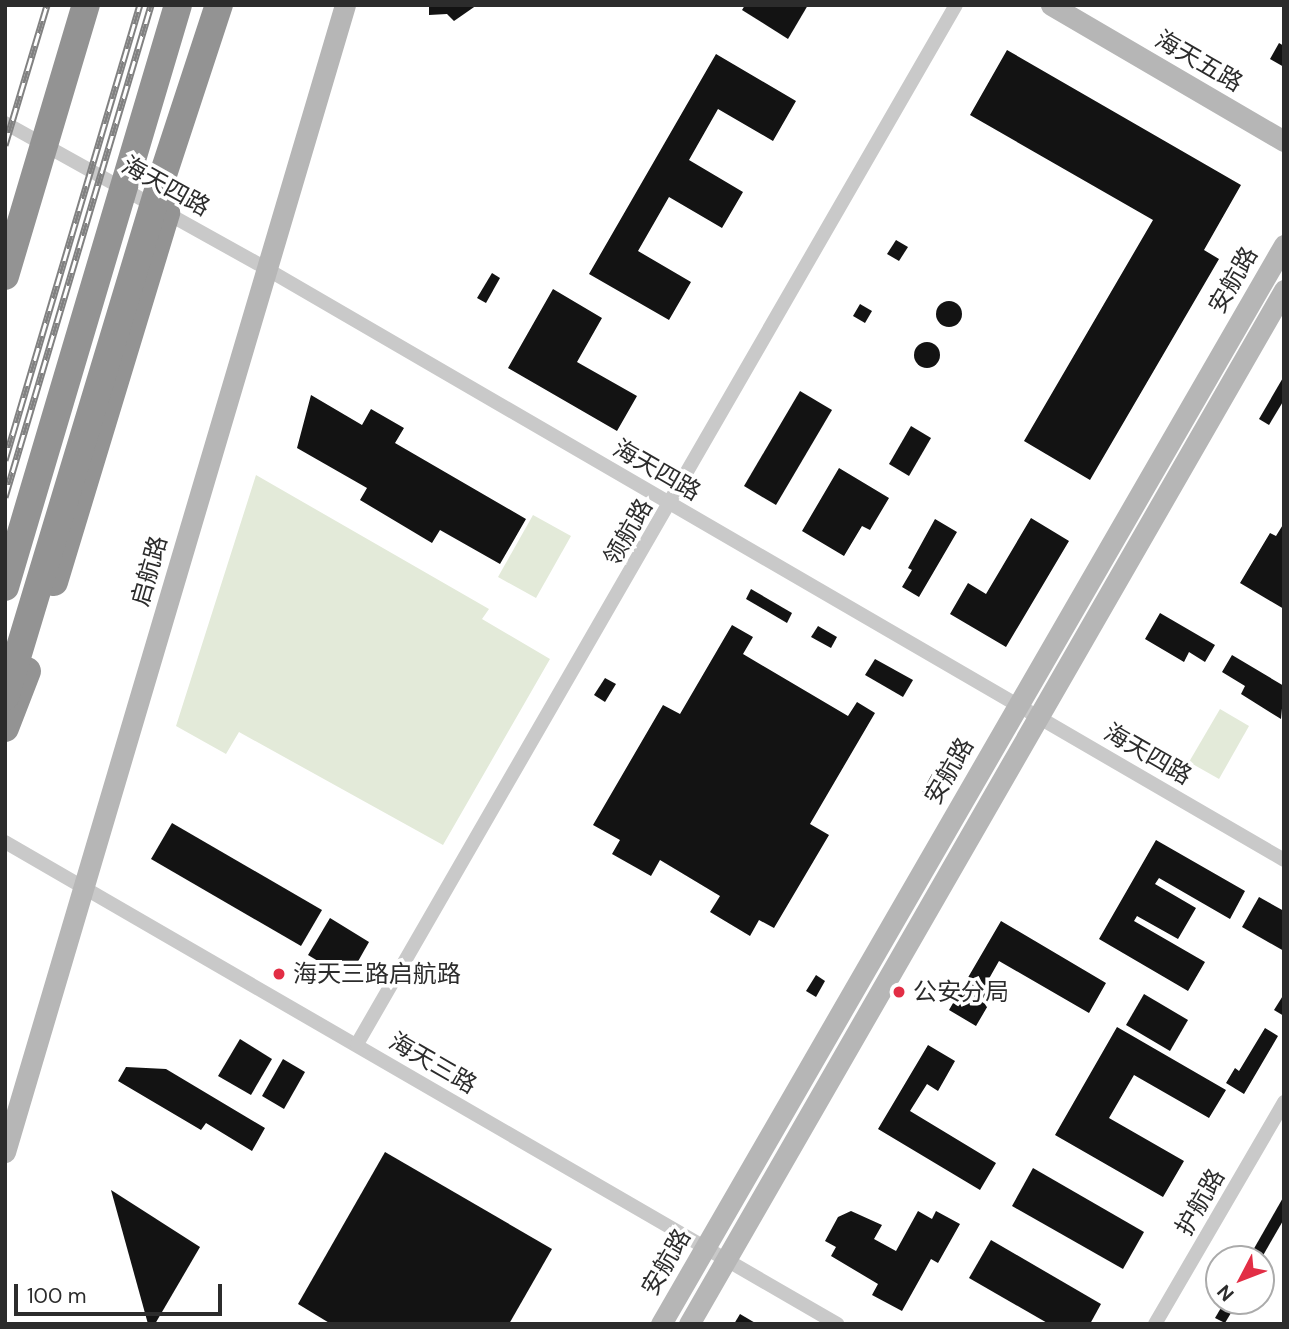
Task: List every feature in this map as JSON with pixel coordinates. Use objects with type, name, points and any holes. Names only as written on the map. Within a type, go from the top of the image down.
[{"type":"highway","points":[[5,209],[66,5]]},
{"type":"highway","points":[[5,276],[86,5]]},
{"type":"highway","points":[[5,587],[178,5]]},
{"type":"highway","points":[[5,728],[68,536],[219,5]]},
{"type":"highway","points":[[5,697],[162,200]]},
{"type":"street","name":"启航路","points":[[5,1152],[345,5]]},
{"type":"street","name":"领航路","points":[[357,1044],[671,504],[956,5]]},
{"type":"street","name":"海天五路","points":[[1051,5],[1284,141]]},
{"type":"street","name":"海天四路","points":[[5,123],[162,200],[265,268],[1284,860]]},
{"type":"street","name":"安航路","points":[[661,1324],[1284,245]]},
{"type":"street","name":"安航路","points":[[689,1324],[1284,290]]},
{"type":"street","name":"海天三路","points":[[5,842],[837,1324]]},
{"type":"street","name":"护航路","points":[[1155,1324],[1284,1102]]},
{"type":"green space","points":[[256,475],[489,609],[482,619],[550,659],[443,845],[239,732],[226,754],[176,726]]},
{"type":"green space","points":[[533,515],[571,536],[536,598],[498,577]]},
{"type":"green space","points":[[1220,709],[1249,726],[1219,779],[1189,762]]},
{"type":"building","points":[[429,5],[477,5],[454,21],[447,14],[429,15]]},
{"type":"building","points":[[745,5],[808,5],[788,39],[742,10]]},
{"type":"building","points":[[1279,43],[1284,46],[1284,67],[1270,59]]},
{"type":"building","points":[[1007,50],[1241,185],[1204,250],[1219,259],[1090,480],[1024,441],[1153,220],[970,115]]},
{"type":"building","points":[[716,54],[796,101],[773,141],[718,109],[689,160],[743,192],[722,228],[669,197],[638,251],[691,282],[669,320],[589,274]]},
{"type":"building","points":[[896,240],[908,247],[899,261],[887,254]]},
{"type":"building","points":[[492,273],[500,278],[486,303],[477,298]]},
{"type":"building","points":[[553,289],[602,318],[577,362],[637,396],[617,431],[508,368]]},
{"type":"building","points":[[949,301],[958,305],[962,314],[958,323],[949,327],[940,323],[936,314],[940,305]]},
{"type":"building","points":[[860,304],[872,311],[865,323],[853,316]]},
{"type":"building","points":[[927,342],[936,346],[940,355],[936,364],[927,368],[918,364],[914,355],[918,346]]},
{"type":"building","points":[[1284,376],[1284,400],[1269,425],[1259,419]]},
{"type":"building","points":[[800,391],[832,410],[776,505],[744,486]]},
{"type":"building","points":[[311,395],[362,425],[371,409],[404,428],[395,443],[526,519],[500,564],[440,530],[432,543],[360,500],[367,488],[297,448]]},
{"type":"building","points":[[911,426],[931,438],[909,476],[889,464]]},
{"type":"building","points":[[839,468],[889,498],[870,530],[862,526],[844,556],[802,531]]},
{"type":"building","points":[[1031,518],[1069,541],[1006,647],[950,614],[968,583],[986,594]]},
{"type":"building","points":[[935,519],[957,532],[919,597],[902,587],[912,570],[908,568]]},
{"type":"building","points":[[1284,523],[1284,609],[1240,583],[1270,533],[1276,536]]},
{"type":"building","points":[[751,589],[792,613],[787,623],[746,599]]},
{"type":"building","points":[[1160,613],[1215,645],[1205,662],[1189,652],[1184,662],[1145,639]]},
{"type":"building","points":[[732,625],[753,637],[743,654],[848,716],[857,702],[875,713],[810,824],[829,835],[774,928],[759,920],[750,936],[710,912],[720,896],[660,860],[651,876],[612,854],[620,840],[593,825],[663,705],[680,714]]},
{"type":"building","points":[[818,626],[837,637],[831,648],[811,637]]},
{"type":"building","points":[[1232,655],[1284,686],[1281,719],[1241,694],[1245,686],[1222,672]]},
{"type":"building","points":[[875,659],[913,680],[903,697],[865,675]]},
{"type":"building","points":[[605,678],[616,684],[605,702],[594,695]]},
{"type":"building","points":[[932,774],[943,780],[932,798],[922,792]]},
{"type":"building","points":[[172,823],[322,910],[301,946],[151,859]]},
{"type":"building","points":[[1156,840],[1245,891],[1230,919],[1159,878],[1155,884],[1196,908],[1178,939],[1137,916],[1134,921],[1205,962],[1188,991],[1099,939]]},
{"type":"building","points":[[1259,897],[1284,911],[1284,951],[1242,927]]},
{"type":"building","points":[[330,918],[369,942],[348,979],[308,955]]},
{"type":"building","points":[[1001,921],[1106,983],[1089,1013],[999,961],[982,991],[993,997],[976,1026],[949,1010]]},
{"type":"building","points":[[816,975],[825,981],[816,997],[806,991]]},
{"type":"building","points":[[1144,994],[1188,1020],[1170,1051],[1126,1025]]},
{"type":"building","points":[[1284,994],[1284,1016],[1274,1010]]},
{"type":"building","points":[[1117,1027],[1226,1090],[1209,1118],[1134,1075],[1109,1118],[1184,1161],[1163,1197],[1055,1135]]},
{"type":"building","points":[[1265,1028],[1278,1036],[1244,1094],[1226,1083],[1235,1068],[1239,1071]]},
{"type":"building","points":[[240,1039],[272,1059],[251,1095],[218,1076]]},
{"type":"building","points":[[928,1045],[955,1061],[938,1091],[927,1084],[910,1111],[996,1163],[980,1190],[878,1129]]},
{"type":"building","points":[[283,1059],[305,1072],[284,1109],[262,1096]]},
{"type":"building","points":[[126,1067],[166,1069],[265,1128],[252,1151],[206,1123],[201,1130],[118,1081]]},
{"type":"building","points":[[385,1152],[552,1249],[509,1324],[331,1324],[298,1304]]},
{"type":"building","points":[[1033,1168],[1144,1232],[1123,1269],[1012,1206]]},
{"type":"building","points":[[111,1190],[200,1247],[155,1324],[148,1324]]},
{"type":"building","points":[[1284,1196],[1284,1219],[1269,1245],[1256,1245]]},
{"type":"building","points":[[851,1211],[882,1225],[874,1239],[896,1251],[918,1211],[932,1219],[936,1211],[960,1224],[938,1263],[931,1259],[902,1311],[872,1295],[878,1284],[831,1256],[836,1247],[825,1241],[838,1217]]},
{"type":"building","points":[[991,1240],[1101,1304],[1090,1324],[1049,1324],[969,1278]]},
{"type":"building","points":[[740,1314],[757,1324],[734,1324]]},
{"type":"building","points":[[1217,1315],[1230,1315],[1225,1323],[1215,1318]]},
{"type":"railway","points":[[5,145],[47,5]]},
{"type":"railway","points":[[5,460],[140,5]]},
{"type":"railway","points":[[5,497],[151,5]]},
{"type":"place","name":"海天三路启航路","points":[[279,974]]},
{"type":"place","name":"公安分局","points":[[899,992]]}]
